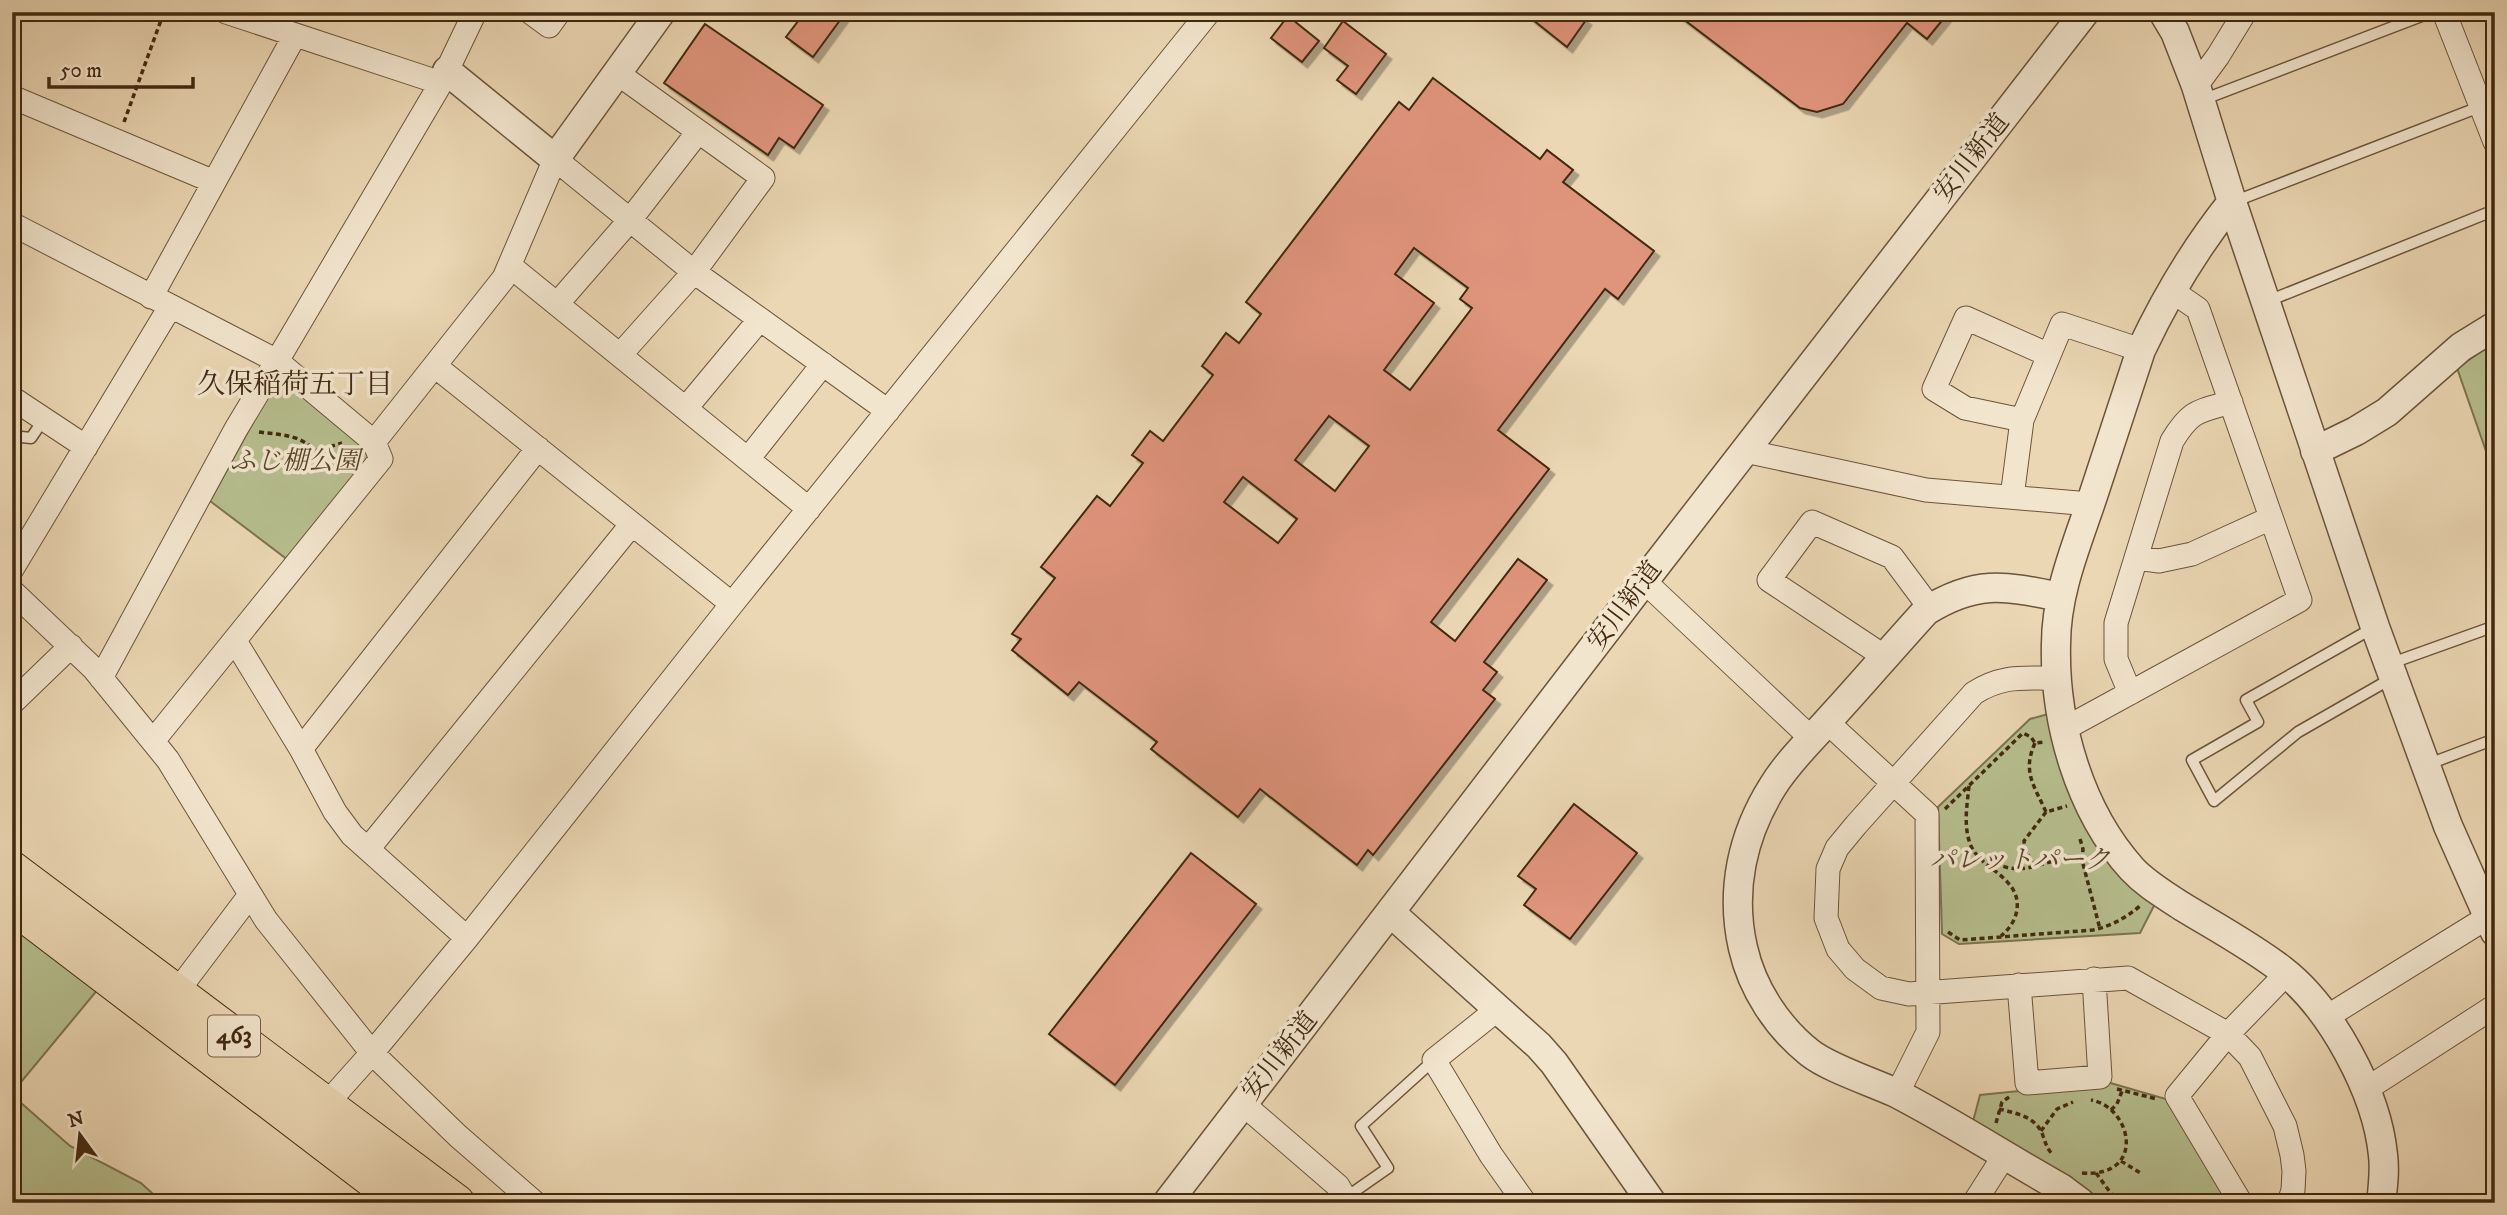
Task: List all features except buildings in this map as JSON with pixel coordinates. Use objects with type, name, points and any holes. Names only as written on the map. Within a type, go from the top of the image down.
[{"type":"highway","name":"463","points":[[12,870],[176,993],[318,1119],[404,1203]]},
{"type":"highway","name":"463","points":[[12,904],[318,1119],[456,1203]]},
{"type":"street","points":[[226,12],[295,35],[444,77],[555,159],[694,272],[888,411]]},
{"type":"street","points":[[101,678],[236,429],[444,77],[474,12]]},
{"type":"street","points":[[530,12],[549,26],[559,12]]},
{"type":"street","points":[[371,440],[435,366],[505,278],[555,159],[661,12]]},
{"type":"street","points":[[318,1119],[467,938],[1209,12]]},
{"type":"street","name":"安川新道","points":[[1167,1203],[2085,12]]},
{"type":"street","points":[[2163,12],[2175,32],[2198,93],[2265,302],[2375,627],[2448,826],[2491,924],[2325,1018]]},
{"type":"street","points":[[2198,93],[2245,12]]},
{"type":"street","points":[[2444,12],[2488,104],[2495,142]]},
{"type":"street","points":[[12,569],[86,447],[161,302],[212,181],[295,35]]},
{"type":"street","points":[[617,73],[763,178],[694,272],[620,355]]},
{"type":"street","points":[[12,97],[212,181]]},
{"type":"street","points":[[557,304],[630,220],[698,132]]},
{"type":"street","points":[[2232,202],[2204,237],[2141,350],[2060,597],[2056,644],[2058,678],[2074,805],[2112,843],[2133,870],[2154,888],[2287,973],[2304,989],[2355,1067],[2378,1125],[2383,1156],[2381,1203]]},
{"type":"street","points":[[12,224],[277,361],[371,440],[381,459],[153,741]]},
{"type":"street","points":[[510,266],[809,509]]},
{"type":"street","points":[[2067,734],[2130,693],[2300,600],[2198,309],[2172,291]]},
{"type":"street","points":[[2022,420],[1965,408],[1934,388],[1966,318],[2049,355]]},
{"type":"street","points":[[686,408],[760,319]]},
{"type":"street","points":[[2012,497],[2022,420],[2062,324],[2141,350]]},
{"type":"street","points":[[2315,451],[2387,412],[2461,347],[2495,326]]},
{"type":"street","points":[[748,459],[822,364]]},
{"type":"street","points":[[435,366],[732,604]]},
{"type":"street","points":[[12,398],[86,447]]},
{"type":"street","points":[[2130,693],[2116,659],[2116,623],[2172,441],[2185,419],[2200,411],[2231,402]]},
{"type":"street","points":[[301,749],[538,448]]},
{"type":"street","points":[[1745,451],[1926,490],[2090,504]]},
{"type":"street","points":[[2136,558],[2160,561],[2192,554],[2272,518]]},
{"type":"street","points":[[1885,657],[1769,580],[1812,522],[1892,557],[1930,608]]},
{"type":"street","points":[[368,849],[632,524]]},
{"type":"street","points":[[1644,581],[1819,731],[1895,782],[1927,814],[1928,1032],[1897,1094]]},
{"type":"street","points":[[2060,597],[2011,587],[1991,586],[1944,599],[1930,608],[1774,784],[1752,824],[1744,851],[1738,878],[1738,906],[1746,962],[1771,1011],[1788,1034],[1812,1055],[1897,1094],[2002,1154],[2070,1186]]},
{"type":"street","points":[[12,591],[101,678],[168,760],[266,920],[372,1053],[458,1136],[535,1203]]},
{"type":"street","points":[[235,641],[301,749],[335,812],[352,835],[467,938]]},
{"type":"street","points":[[12,703],[71,646]]},
{"type":"street","points":[[2058,678],[2004,679],[1991,682],[1974,693],[1837,848],[1828,869],[1825,891],[1826,918],[1838,949],[1855,969],[1881,988],[1909,993],[2128,978],[2228,1034],[2250,1057],[2285,1126],[2294,1171],[2289,1203]]},
{"type":"street","points":[[176,993],[250,895]]},
{"type":"street","points":[[1391,913],[1554,1063],[1652,1203]]},
{"type":"street","points":[[2242,1203],[2177,1096],[2228,1034],[2287,973]]},
{"type":"street","points":[[2019,985],[2027,1083],[2100,1076],[2094,979]]},
{"type":"street","points":[[2365,1090],[2495,1006]]},
{"type":"street","points":[[1497,1009],[1434,1060],[1521,1201]]},
{"type":"street","points":[[1243,1104],[1326,1175],[1345,1201]]},
{"type":"street","points":[[1974,1203],[2002,1154]]},
{"type":"lane","points":[[2198,93],[2432,12]]},
{"type":"lane","points":[[2232,202],[2488,104]]},
{"type":"lane","points":[[2265,302],[2495,210]]},
{"type":"lane","points":[[12,436],[31,438],[44,419]]},
{"type":"lane","points":[[2375,627],[2246,699],[2258,722],[2192,760],[2214,801],[2298,732],[2391,671],[2495,626]]},
{"type":"lane","points":[[2426,765],[2495,739]]},
{"type":"lane","points":[[1345,1201],[1388,1168],[1361,1126],[1434,1060]]},
{"type":"path","points":[[117,141],[164,12]]},
{"type":"path","points":[[236,429],[302,439],[315,451],[327,446],[371,440]]},
{"type":"path","points":[[1945,809],[2024,733],[2035,743]]},
{"type":"path","points":[[2035,743],[2067,734]]},
{"type":"path","points":[[2035,743],[2028,768],[2046,812]]},
{"type":"path","points":[[1969,786],[1966,823],[1972,847],[1988,867],[2010,885],[2016,897],[2018,912],[2015,922],[1999,937]]},
{"type":"path","points":[[2036,866],[2025,851],[2024,841],[2046,812],[2074,805]]},
{"type":"path","points":[[2078,832],[2083,849],[2082,860],[2100,929]]},
{"type":"path","points":[[1978,855],[2005,869],[2025,870],[2064,858],[2082,860]]},
{"type":"path","points":[[1947,931],[1960,940],[2100,929],[2129,916],[2154,888]]},
{"type":"path","points":[[2111,1088],[2162,1100]]},
{"type":"path","points":[[2111,1110],[2118,1104],[2122,1091]]},
{"type":"path","points":[[2002,1154],[1996,1121],[1999,1109],[2007,1097],[2017,1094]]},
{"type":"path","points":[[2070,1186],[2077,1172],[2096,1173],[2121,1161],[2126,1154],[2127,1143],[2119,1121],[2111,1110],[2094,1100],[2083,1100]]},
{"type":"path","points":[[2041,1130],[2057,1109],[2076,1101]]},
{"type":"path","points":[[1999,1109],[2034,1122],[2041,1130],[2046,1148],[2070,1186]]},
{"type":"path","points":[[2121,1161],[2142,1174]]},
{"type":"path","points":[[2096,1173],[2118,1203]]},
{"type":"green space","points":[[2495,342],[2495,477],[2457,368]]},
{"type":"green space","name":"ふじ棚公園","points":[[285,380],[368,446],[371,456],[288,560],[210,501],[274,384]]},
{"type":"green space","name":"パレットパーク","points":[[2052,713],[2157,900],[2140,933],[1959,944],[1942,934],[1938,807],[2030,719]]},
{"type":"green space","points":[[12,923],[99,988],[12,1093]]},
{"type":"green space","points":[[2107,1082],[2166,1099],[2231,1203],[2094,1203],[1971,1129],[1980,1095]]},
{"type":"green space","points":[[12,1095],[70,1146],[141,1183],[163,1203],[12,1203]]},
{"type":"district","name":"久保稲荷五丁目","points":[[295,384]]}]
